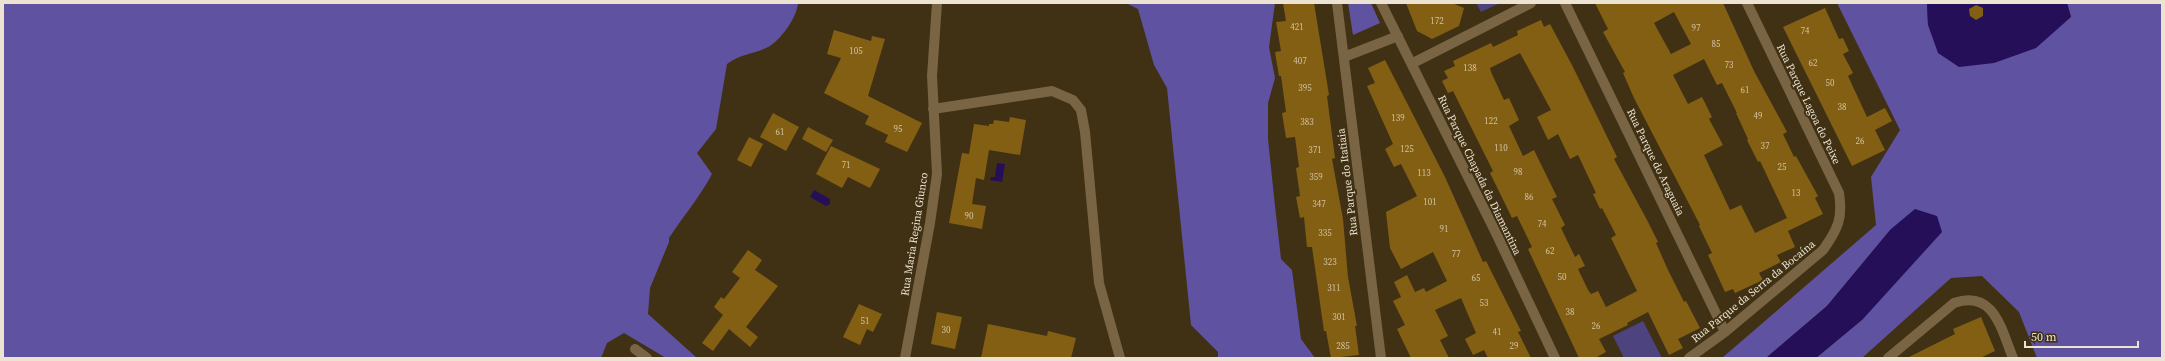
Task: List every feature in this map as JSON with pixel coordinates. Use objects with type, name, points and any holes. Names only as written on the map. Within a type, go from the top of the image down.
[{"type":"street","name":"Rua Maria Regina Giunco","points":[[905,358],[930,223],[937,174],[933,109],[934,41],[937,3]]},
{"type":"street","name":"Rua Parque do Itatiaia","points":[[1337,3],[1381,358]]},
{"type":"street","name":"Rua Parque Chapada da Diamantina","points":[[1381,3],[1413,63],[1555,358]]},
{"type":"street","points":[[1413,63],[1531,3]]},
{"type":"street","name":"Rua Parque do Araguaia","points":[[1565,3],[1725,332]]},
{"type":"street","name":"Rua Parque Lagoa do Peixe","points":[[1747,3],[1839,193],[1841,218]]},
{"type":"street","points":[[1344,57],[1398,36]]},
{"type":"street","points":[[933,109],[1052,91],[1073,100],[1081,110],[1085,132],[1099,283],[1120,358]]},
{"type":"street","name":"Rua Parque da Serra da Bocaína","points":[[1689,358],[1725,332],[1823,250],[1832,238],[1841,218]]},
{"type":"street","points":[[1888,358],[1942,311],[1954,303],[1965,299],[1975,299],[1984,303],[1994,312],[2013,358]]},
{"type":"street","points":[[635,349],[647,358]]},
{"type":"shaded area","points":[[3,3],[798,3],[792,21],[784,33],[775,42],[765,49],[732,60],[727,64],[716,129],[697,153],[712,174],[669,238],[669,242],[650,288],[648,314],[697,358],[666,358],[624,333],[607,343],[601,358],[3,358]]},
{"type":"shaded area","points":[[1126,3],[1275,3],[1269,47],[1275,78],[1268,103],[1268,139],[1275,206],[1281,259],[1292,270],[1301,339],[1315,358],[1218,358],[1218,352],[1191,325],[1167,88],[1154,65],[1138,9]]},
{"type":"shaded area","points":[[1348,3],[1371,3],[1380,23],[1353,35]]},
{"type":"shaded area","points":[[1476,3],[1500,3],[1481,12]]},
{"type":"shaded area","points":[[1837,3],[1927,3],[1928,25],[2071,17],[2067,3],[2162,3],[2162,358],[2037,358],[2019,312],[1982,276],[1951,278],[1862,358],[1816,358],[1863,319],[1891,229],[1827,306],[1766,358],[1722,358],[1876,225],[1871,177],[1900,130]]},
{"type":"shaded area","points":[[1927,3],[2067,3],[2071,17],[2036,48],[1994,63],[1959,67],[1938,53],[1928,25]]},
{"type":"shaded area","points":[[997,163],[1005,164],[1002,182],[990,180],[991,177],[995,177]]},
{"type":"shaded area","points":[[814,190],[830,199],[830,204],[826,206],[810,197]]},
{"type":"shaded area","points":[[1915,209],[1937,216],[1942,232],[1863,319],[1816,358],[1766,358],[1827,306],[1891,229]]},
{"type":"shaded area","points":[[1643,321],[1662,358],[1624,358],[1613,336]]},
{"type":"building","points":[[1283,3],[1314,3],[1329,95],[1327,96],[1335,158],[1332,159],[1343,219],[1348,277],[1357,326],[1355,326],[1359,355],[1331,358],[1326,331],[1324,331],[1312,247],[1307,247],[1304,217],[1300,218],[1296,197],[1300,196],[1296,168],[1299,167],[1295,137],[1286,138],[1282,113],[1286,112],[1281,76],[1279,76],[1275,52],[1281,51],[1276,22],[1286,21]]},
{"type":"building","points":[[1406,3],[1452,3],[1464,8],[1459,26],[1432,39],[1417,31]]},
{"type":"building","points":[[1595,3],[1723,3],[1754,71],[1787,132],[1783,134],[1794,157],[1796,156],[1818,196],[1815,198],[1823,214],[1788,231],[1795,247],[1777,255],[1781,262],[1759,273],[1763,280],[1735,293],[1733,289],[1725,292],[1708,255],[1712,253],[1699,226],[1700,225],[1634,98],[1623,73],[1625,72],[1603,32],[1608,29]],"holes":[[[1674,12],[1691,44],[1671,54],[1654,23]],[[1704,59],[1717,85],[1722,83],[1737,113],[1748,139],[1747,140],[1758,162],[1760,161],[1787,218],[1755,233],[1741,205],[1730,210],[1704,155],[1723,145],[1709,119],[1712,117],[1702,97],[1688,104],[1673,75]]]},
{"type":"building","points":[[1976,5],[1983,8],[1983,16],[1976,20],[1970,16],[1969,9]]},
{"type":"building","points":[[1825,8],[1839,39],[1843,38],[1849,51],[1843,54],[1853,73],[1848,76],[1867,117],[1885,108],[1892,121],[1875,130],[1885,150],[1852,166],[1783,27]]},
{"type":"building","points":[[1541,20],[1544,27],[1550,24],[1617,157],[1614,159],[1658,242],[1656,243],[1668,270],[1684,302],[1686,301],[1700,328],[1678,339],[1683,348],[1669,355],[1648,312],[1627,323],[1628,325],[1599,339],[1606,352],[1595,358],[1579,358],[1528,249],[1532,247],[1517,216],[1512,218],[1490,173],[1493,171],[1453,91],[1448,93],[1442,81],[1448,78],[1444,71],[1455,66],[1453,61],[1491,43],[1493,47],[1518,35],[1517,31]],"holes":[[[1520,53],[1551,110],[1537,117],[1548,140],[1558,134],[1570,159],[1578,155],[1596,193],[1593,194],[1600,209],[1602,208],[1616,235],[1611,238],[1637,291],[1606,307],[1598,291],[1591,294],[1588,290],[1578,269],[1585,266],[1579,254],[1575,257],[1561,228],[1565,225],[1552,199],[1557,197],[1534,150],[1523,156],[1509,126],[1519,120],[1509,98],[1504,100],[1490,68]]]},
{"type":"building","points":[[834,30],[871,41],[872,36],[885,39],[868,96],[922,123],[907,152],[885,142],[888,135],[865,124],[869,116],[824,93],[841,58],[827,54]]},
{"type":"building","points":[[1385,60],[1445,177],[1483,262],[1486,261],[1521,331],[1518,332],[1531,358],[1488,358],[1484,350],[1473,355],[1465,339],[1476,333],[1461,298],[1435,310],[1448,336],[1440,340],[1449,358],[1411,358],[1397,329],[1405,325],[1393,301],[1401,297],[1394,282],[1407,275],[1415,292],[1424,288],[1426,292],[1447,281],[1433,252],[1401,269],[1390,248],[1386,212],[1417,196],[1401,164],[1394,167],[1385,149],[1393,144],[1367,86],[1375,83],[1368,68]]},
{"type":"building","points":[[773,113],[799,127],[786,151],[760,137]]},
{"type":"building","points":[[1010,117],[1026,120],[1020,155],[989,150],[984,180],[976,178],[972,204],[986,206],[982,229],[949,223],[962,153],[969,154],[974,124],[989,126],[989,124],[993,124],[994,120],[1009,122]]},
{"type":"building","points":[[808,127],[833,140],[826,152],[802,139]]},
{"type":"building","points":[[749,137],[763,144],[751,167],[737,160]]},
{"type":"building","points":[[831,146],[880,169],[870,188],[848,177],[842,188],[816,174]]},
{"type":"building","points":[[748,250],[762,260],[755,270],[778,286],[746,327],[758,337],[750,347],[729,329],[713,351],[702,343],[723,315],[714,307],[721,297],[724,299],[740,278],[732,272]]},
{"type":"building","points":[[859,304],[882,314],[873,332],[867,329],[860,345],[843,337]]},
{"type":"building","points":[[937,312],[962,317],[955,349],[931,344]]},
{"type":"building","points":[[1981,317],[1995,351],[1980,358],[1907,358],[1955,334],[1953,329]]},
{"type":"building","points":[[988,324],[1047,336],[1048,331],[1076,338],[1071,358],[981,358]]}]
